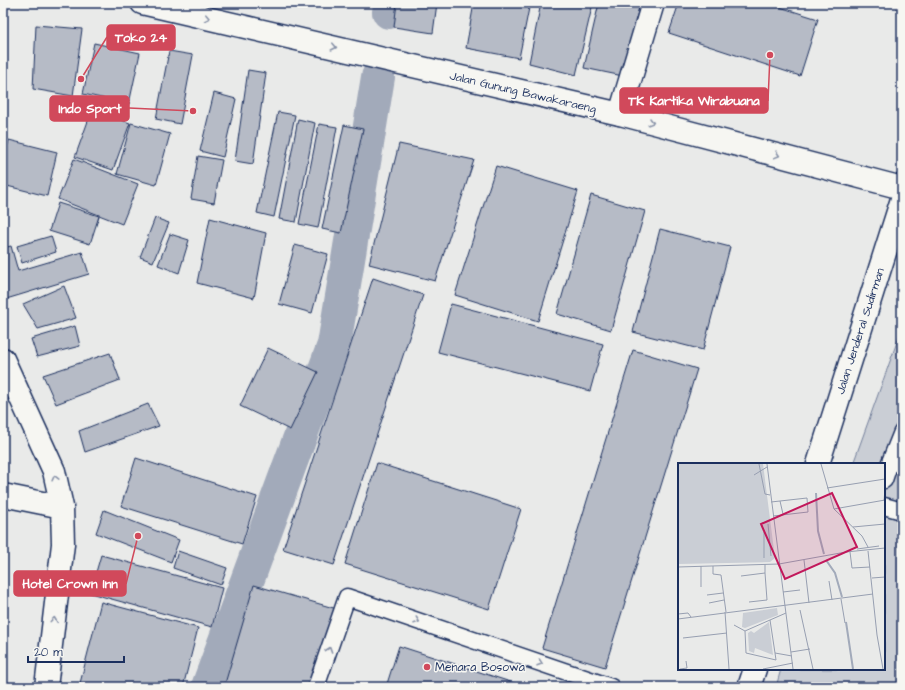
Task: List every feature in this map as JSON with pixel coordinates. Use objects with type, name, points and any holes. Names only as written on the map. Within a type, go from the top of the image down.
[{"type":"main road","name":"Jalan Gunung Bawakaraeng","points":[[142,3],[620,114],[902,188]]},
{"type":"main road","points":[[620,114],[653,3]]},
{"type":"main road","name":"Jalan Jenderal Sudirman","points":[[818,463],[902,199]]},
{"type":"main road","points":[[3,359],[54,471],[62,507],[63,544],[46,687]]},
{"type":"main road","points":[[3,496],[62,507]]},
{"type":"main road","points":[[749,687],[755,670]]},
{"type":"lane","points":[[885,477],[902,432]]},
{"type":"lane","points":[[885,506],[902,511]]},
{"type":"lane","points":[[316,687],[347,597],[611,687]]},
{"type":"shaded area","points":[[902,328],[902,687],[776,687],[781,670],[885,670],[885,463],[853,463]]},
{"type":"building","points":[[397,3],[437,3],[433,33],[394,27]]},
{"type":"building","points":[[474,3],[530,3],[519,58],[466,48]]},
{"type":"building","points":[[541,3],[593,3],[576,75],[529,63]]},
{"type":"building","points":[[599,3],[640,3],[623,76],[584,68]]},
{"type":"building","points":[[679,3],[767,3],[818,19],[800,76],[669,33]]},
{"type":"building","points":[[36,25],[82,29],[73,96],[33,89]]},
{"type":"building","points":[[94,43],[140,53],[129,104],[83,94]]},
{"type":"building","points":[[169,51],[193,55],[180,124],[156,119]]},
{"type":"building","points":[[248,70],[266,73],[253,164],[235,161]]},
{"type":"building","points":[[214,93],[236,99],[223,157],[200,151]]},
{"type":"building","points":[[92,110],[130,123],[113,170],[75,157]]},
{"type":"building","points":[[278,112],[295,115],[274,217],[257,213]]},
{"type":"building","points":[[298,119],[315,123],[296,222],[279,219]]},
{"type":"building","points":[[131,123],[170,134],[156,185],[117,174]]},
{"type":"building","points":[[319,124],[337,127],[318,228],[299,224]]},
{"type":"building","points":[[344,125],[363,129],[341,233],[322,229]]},
{"type":"building","points":[[9,140],[57,152],[47,196],[3,185],[3,163]]},
{"type":"building","points":[[399,144],[474,160],[435,281],[369,264]]},
{"type":"building","points":[[198,156],[222,160],[214,203],[191,199]]},
{"type":"building","points":[[74,159],[138,184],[122,224],[58,199]]},
{"type":"building","points":[[496,166],[578,191],[538,321],[455,295]]},
{"type":"building","points":[[591,195],[645,211],[611,330],[557,314]]},
{"type":"building","points":[[58,203],[99,216],[90,244],[49,231]]},
{"type":"building","points":[[155,218],[169,223],[153,262],[140,257]]},
{"type":"building","points":[[210,218],[266,233],[254,298],[197,283]]},
{"type":"building","points":[[660,229],[730,247],[703,350],[633,332]]},
{"type":"building","points":[[170,234],[189,240],[179,273],[158,265]]},
{"type":"building","points":[[51,236],[56,252],[22,263],[17,246]]},
{"type":"building","points":[[295,245],[328,254],[312,313],[279,304]]},
{"type":"building","points":[[11,246],[18,271],[82,252],[89,274],[3,300],[3,248]]},
{"type":"building","points":[[373,278],[423,295],[334,565],[283,549]]},
{"type":"building","points":[[64,286],[76,318],[38,329],[23,304]]},
{"type":"building","points":[[451,304],[603,344],[590,391],[438,352]]},
{"type":"building","points":[[75,326],[80,346],[37,357],[31,339]]},
{"type":"building","points":[[268,348],[318,372],[290,430],[240,406]]},
{"type":"building","points":[[633,350],[697,369],[605,667],[542,648]]},
{"type":"building","points":[[110,353],[120,380],[56,404],[43,375]]},
{"type":"building","points":[[148,404],[159,426],[85,452],[79,431]]},
{"type":"building","points":[[136,458],[257,497],[242,544],[121,506]]},
{"type":"building","points":[[377,463],[521,509],[489,609],[345,564]]},
{"type":"building","points":[[104,510],[179,540],[171,562],[96,533]]},
{"type":"building","points":[[178,551],[227,568],[221,585],[173,568]]},
{"type":"building","points":[[101,555],[222,588],[212,627],[90,593]]},
{"type":"building","points":[[254,585],[337,609],[314,687],[224,687]]},
{"type":"building","points":[[101,602],[198,628],[183,687],[79,687]]},
{"type":"building","name":"Menara Bosowa","points":[[399,646],[526,687],[386,687]]},
{"type":"waterway","points":[[389,12],[391,3]]},
{"type":"waterway","points":[[208,687],[334,345],[378,77]]},
{"type":"place","name":"TK Kartika Wirabuana","points":[[770,55]]},
{"type":"place","name":"Toko 24","points":[[81,79]]},
{"type":"place","name":"Indo Sport","points":[[193,111]]},
{"type":"place","name":"Hotel Crown Inn","points":[[138,536]]},
{"type":"place","name":"Menara Bosowa","points":[[427,667]]}]
